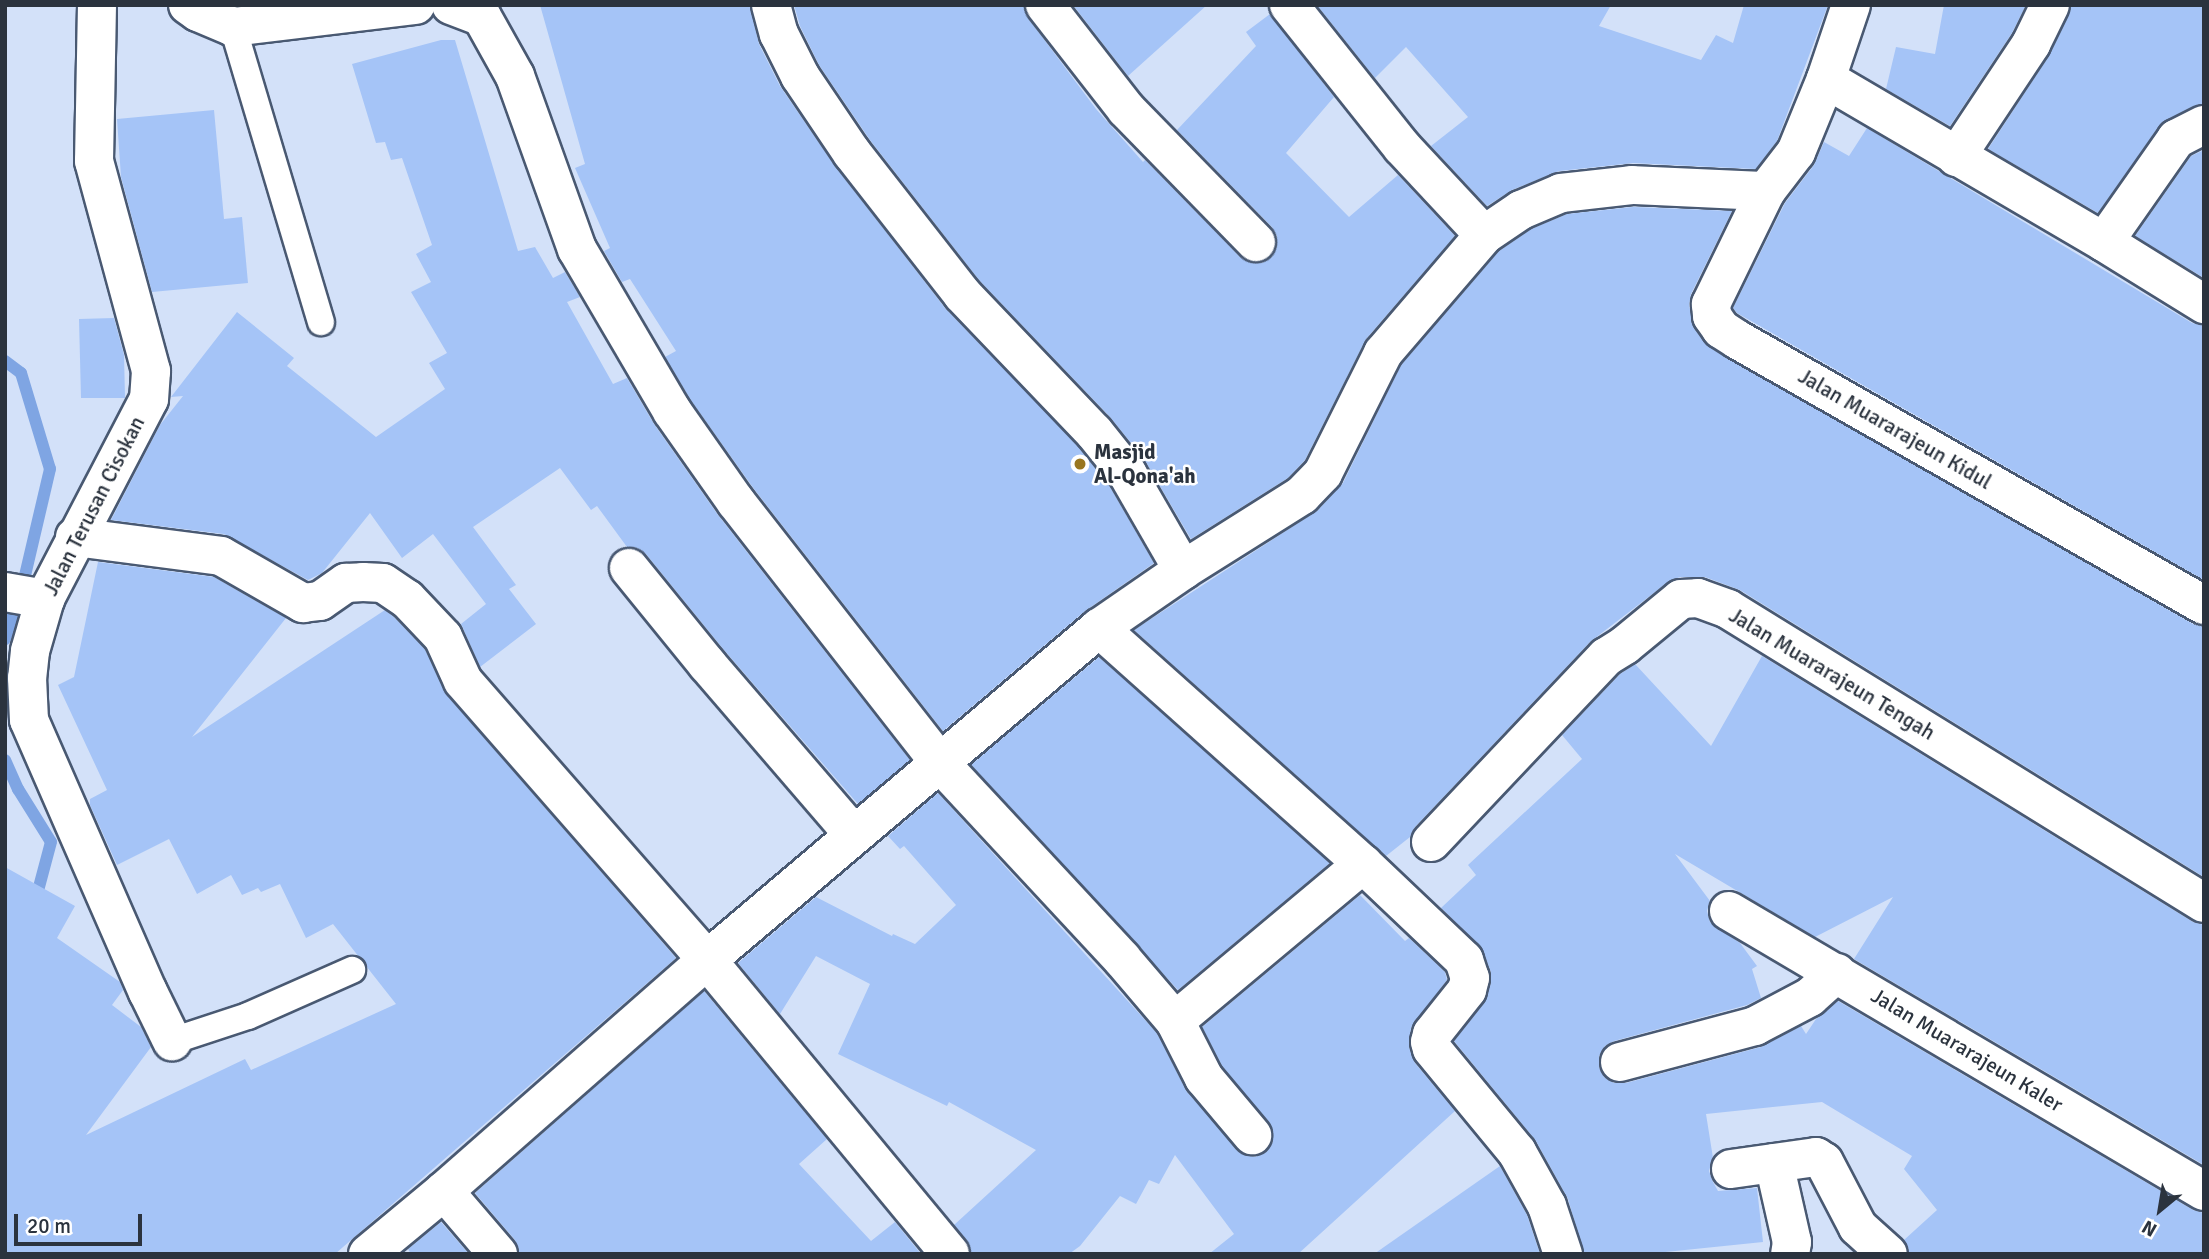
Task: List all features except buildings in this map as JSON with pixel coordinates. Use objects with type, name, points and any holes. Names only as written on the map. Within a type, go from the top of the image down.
[{"type":"street","name":"Jalan Terusan Cisokan","points":[[97,5],[94,161],[151,371],[149,399],[137,427],[75,537],[29,597],[29,720],[172,1041]]},
{"type":"street","points":[[188,5],[233,27],[416,5]]},
{"type":"street","points":[[450,5],[482,17],[515,76],[577,249],[673,411],[736,502],[940,763],[1122,959],[1175,1021],[1204,1078],[1252,1135]]},
{"type":"street","points":[[771,5],[779,34],[800,76],[852,153],[962,294],[1094,432],[1127,473],[1183,570]]},
{"type":"street","points":[[1045,5],[1126,110],[1256,242]]},
{"type":"street","points":[[1289,5],[1402,147],[1484,235]]},
{"type":"street","name":"Jalan Muararajeun Kidul","points":[[1851,5],[1826,79],[1796,152],[1766,191],[1711,304],[1712,316],[1721,329],[2204,605]]},
{"type":"street","points":[[1956,157],[2031,44],[2050,5]]},
{"type":"street","points":[[1826,79],[2104,242],[2204,304]]},
{"type":"street","points":[[2104,242],[2176,139],[2204,125]]},
{"type":"street","points":[[368,1254],[444,1191],[707,960],[1099,628],[1183,570],[1302,495],[1323,473],[1383,353],[1484,235],[1521,210],[1561,193],[1632,185],[1766,191]]},
{"type":"street","points":[[75,537],[221,556],[303,603],[320,601],[346,583],[383,583],[392,588],[416,608],[443,638],[463,681],[707,960],[950,1254]]},
{"type":"street","points":[[629,568],[707,664],[854,835]]},
{"type":"street","name":"Jalan Muararajeun Tengah","points":[[1432,842],[1615,651],[1681,599],[1698,598],[1728,609],[2204,903]]},
{"type":"street","points":[[1099,628],[1363,864],[1464,960],[1469,969],[1466,990],[1432,1034],[1430,1042],[1517,1152],[1547,1206],[1563,1254]]},
{"type":"street","points":[[1175,1021],[1363,864]]},
{"type":"street","name":"Jalan Muararajeun Kaler","points":[[1728,911],[1808,995],[2204,1191]]},
{"type":"street","points":[[1620,1062],[1683,1048],[1808,995]]},
{"type":"street","points":[[1731,1169],[1816,1157],[1824,1162],[1858,1227],[1888,1254]]},
{"type":"street","points":[[1774,1163],[1792,1242],[1790,1254]]},
{"type":"street","points":[[444,1191],[498,1254]]},
{"type":"lane","points":[[233,27],[321,322]]},
{"type":"lane","name":"Jalan Terusan Cisokan","points":[[172,1041],[248,1016],[352,970]]},
{"type":"waterway","points":[[5,361],[21,373],[50,469],[21,593],[5,639]]},
{"type":"waterway","points":[[5,760],[18,789],[51,842],[38,891],[29,894]]},
{"type":"place","name":"Masjid Al-Qona'ah","points":[[1080,464]]}]
